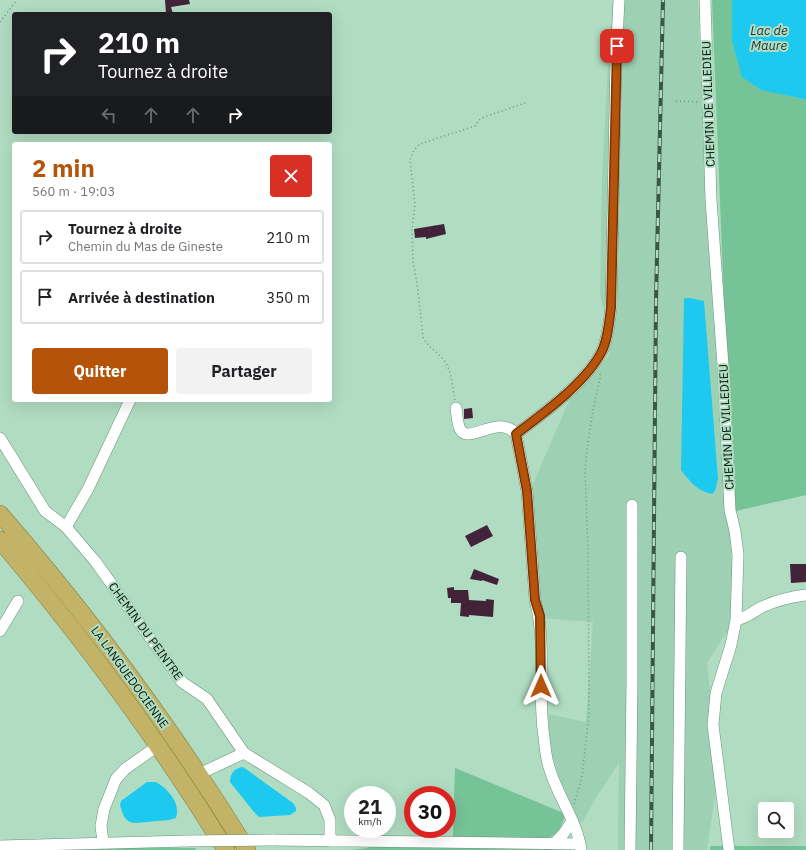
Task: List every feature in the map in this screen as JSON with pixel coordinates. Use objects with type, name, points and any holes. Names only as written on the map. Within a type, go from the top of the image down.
[{"type":"highway","name":"LA LANGUEDOCIENNE","points":[[0,514],[60,585],[114,654],[158,714],[199,774],[246,850]]},
{"type":"highway","name":"LA LANGUEDOCIENNE","points":[[0,540],[75,631],[114,682],[159,745],[226,850]]},
{"type":"street","points":[[516,434],[542,415],[586,375],[601,353],[605,342],[611,308],[616,61],[619,0]]},
{"type":"street","name":"CHEMIN DE VILLEDIEU","points":[[705,0],[711,200],[730,510],[735,531],[738,555],[736,620],[731,645],[716,693],[713,725],[729,850]]},
{"type":"street","points":[[66,527],[88,489],[129,402]]},
{"type":"street","points":[[0,846],[102,842],[272,840],[555,844],[580,847],[571,819],[549,768],[543,736],[541,710],[540,616],[535,600],[527,491],[516,434],[512,429],[504,426],[493,427],[468,435],[462,433],[459,428],[456,408]]},
{"type":"street","name":"CHEMIN DU PEINTRE","points":[[0,438],[45,511],[66,527],[95,561],[182,682],[207,699],[244,753],[309,793],[324,805],[330,820],[330,841]]},
{"type":"street","points":[[630,850],[632,506]]},
{"type":"street","points":[[678,850],[681,557]]},
{"type":"street","points":[[736,620],[747,617],[761,608],[785,598],[806,595]]},
{"type":"street","points":[[0,631],[18,601]]},
{"type":"street","points":[[102,842],[101,826],[104,809],[116,779],[125,768],[159,745]]},
{"type":"street","points":[[199,774],[244,753]]},
{"type":"street","points":[[555,844],[571,819]]},
{"type":"path","points":[[0,22],[17,0]]},
{"type":"path","points":[[676,101],[709,103]]},
{"type":"path","points":[[456,408],[448,367],[443,359],[426,343],[423,337],[413,262],[412,230],[415,205],[410,160],[414,150],[420,144],[475,126],[484,117],[528,102]]},
{"type":"path","points":[[571,819],[582,777],[589,713],[588,550],[585,471],[592,416],[600,379],[600,372],[598,367],[594,364]]},
{"type":"shaded area","points":[[613,0],[698,0],[735,619],[707,663],[719,768],[707,850],[618,850],[619,763],[597,796],[583,821],[580,823],[559,780],[550,744],[548,714],[586,722],[593,622],[540,618],[528,495],[573,392],[609,356],[609,331],[600,294],[602,178]]},
{"type":"shaded area","points":[[712,0],[732,0],[732,41],[790,96],[806,100],[806,495],[736,511],[732,504]]},
{"type":"shaded area","points":[[455,768],[566,814],[558,833],[546,839],[453,838],[456,838],[456,786],[454,786]]},
{"type":"shaded area","points":[[370,843],[546,843],[558,850],[351,850],[368,848]]},
{"type":"shaded area","points":[[710,846],[806,846],[806,850],[710,850]]},
{"type":"shaded area","points":[[61,847],[195,848],[196,850],[0,850]]},
{"type":"water","name":"Lac de Maure","points":[[732,0],[806,0],[806,100],[761,90],[742,77],[732,41]]},
{"type":"water","points":[[684,298],[704,301],[718,479],[715,491],[712,494],[703,491],[695,485],[681,470]]},
{"type":"water","points":[[243,767],[293,803],[296,811],[290,815],[259,817],[230,782],[233,772]]},
{"type":"water","points":[[147,782],[156,782],[165,788],[177,807],[176,818],[135,823],[126,819],[120,805],[121,801]]},
{"type":"building","points":[[165,0],[189,0],[190,4],[171,7],[172,12],[166,12]]},
{"type":"building","points":[[444,224],[446,234],[426,239],[426,237],[415,238],[414,229]]},
{"type":"building","points":[[472,408],[473,418],[464,419],[464,409]]},
{"type":"building","points":[[487,525],[493,536],[471,547],[465,536]]},
{"type":"building","points":[[790,564],[806,564],[806,582],[791,583]]},
{"type":"building","points":[[474,569],[499,579],[497,585],[482,580],[470,579]]},
{"type":"building","points":[[454,587],[454,590],[468,590],[469,600],[494,600],[493,617],[469,615],[469,617],[460,616],[461,603],[451,603],[451,598],[448,598],[447,588]]},
{"type":"railway","points":[[651,850],[656,300],[663,0]]},
{"type":"route","points":[[541,686],[540,616],[535,600],[527,491],[516,434],[542,415],[586,375],[601,353],[606,337],[611,308],[617,46]]}]
